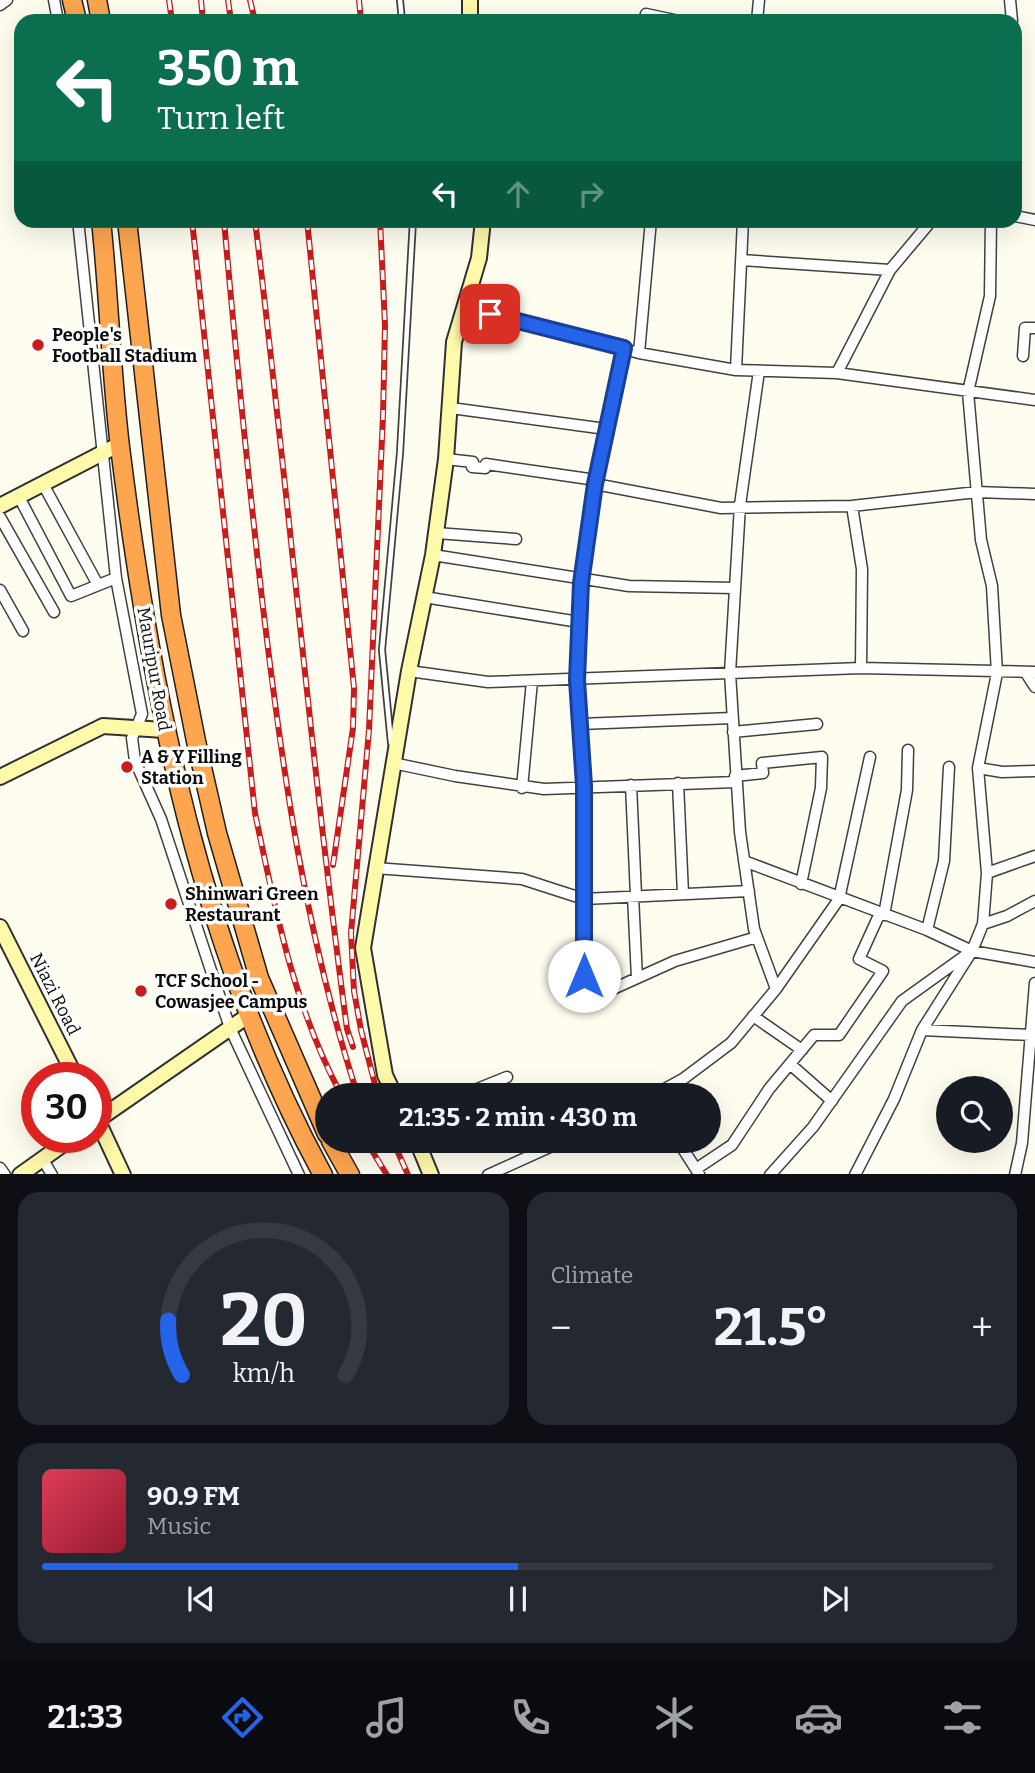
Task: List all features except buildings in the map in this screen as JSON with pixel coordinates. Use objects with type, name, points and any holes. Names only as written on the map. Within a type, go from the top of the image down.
[{"type":"highway","name":"Mauripur Road","points":[[102,228],[120,444],[144,618],[164,730],[236,984],[270,1066],[323,1174]]},
{"type":"highway","name":"Mauripur Road","points":[[128,228],[171,615],[196,741],[216,833],[259,978],[315,1106]]},
{"type":"highway","points":[[338,1153],[350,1174]]},
{"type":"street","points":[[0,5],[7,0]]},
{"type":"street","points":[[79,228],[116,578],[142,714],[132,738],[135,761],[161,819],[230,1028],[299,1174]]},
{"type":"street","points":[[389,1083],[385,1075],[363,948],[409,671],[433,555],[446,459],[454,342],[479,258],[482,228]]},
{"type":"street","points":[[639,353],[650,228]]},
{"type":"street","points":[[736,370],[743,228]]},
{"type":"street","points":[[837,373],[890,270],[925,228]]},
{"type":"street","points":[[855,1174],[894,1098],[922,1030],[972,951],[983,924],[987,873],[978,768],[997,673],[992,586],[981,540],[968,392],[990,296],[991,228]]},
{"type":"street","points":[[741,260],[890,270]]},
{"type":"street","points":[[463,307],[639,353],[736,370],[837,373],[1035,400]]},
{"type":"street","points":[[1023,356],[1025,328],[1035,328]]},
{"type":"street","points":[[624,348],[596,482],[582,576],[579,622],[577,680],[584,786],[584,1002],[675,961],[757,937]]},
{"type":"street","points":[[759,371],[740,505],[730,673],[736,779],[748,891],[757,937],[776,989]]},
{"type":"street","points":[[451,408],[606,429]]},
{"type":"street","points":[[0,506],[120,444]]},
{"type":"street","points":[[446,459],[473,462],[472,467],[485,468],[486,464],[596,482],[720,508],[740,505],[852,506],[977,492],[1035,494]]},
{"type":"street","points":[[43,484],[98,585]]},
{"type":"street","points":[[19,497],[71,596],[116,578]]},
{"type":"street","points":[[852,506],[862,569],[861,668]]},
{"type":"street","points":[[0,517],[54,612]]},
{"type":"street","points":[[436,533],[516,538]]},
{"type":"street","points":[[433,555],[582,576],[629,586],[735,588]]},
{"type":"street","points":[[0,590],[23,631]]},
{"type":"street","points":[[424,597],[579,622]]},
{"type":"street","points":[[409,671],[488,681],[577,680],[861,668],[1031,672],[1035,687]]},
{"type":"street","points":[[522,788],[532,681]]},
{"type":"street","points":[[580,724],[732,718]]},
{"type":"street","points":[[733,732],[817,724]]},
{"type":"street","points":[[0,777],[103,726],[164,730]]},
{"type":"street","points":[[686,1153],[698,1172],[732,1145],[769,1089],[814,1035],[839,1035],[883,971],[859,959],[882,914],[907,790],[908,750]]},
{"type":"street","points":[[393,763],[522,788],[736,779],[763,772],[762,763],[822,757],[821,788],[801,884]]},
{"type":"street","points":[[676,1083],[731,1043],[776,989],[839,899],[870,757]]},
{"type":"street","points":[[927,930],[944,861],[949,767]]},
{"type":"street","points":[[978,768],[1002,772],[1035,771]]},
{"type":"street","points":[[678,783],[683,894]]},
{"type":"street","points":[[631,785],[637,978]]},
{"type":"street","points":[[987,873],[1035,856]]},
{"type":"street","points":[[744,861],[927,930],[972,951],[1035,962]]},
{"type":"street","points":[[375,869],[522,879],[584,899],[748,891]]},
{"type":"street","points":[[983,924],[1007,916],[1035,901]]},
{"type":"street","name":"Niazi Road","points":[[0,927],[68,1062]]},
{"type":"street","points":[[770,1174],[832,1101],[902,1001],[972,951]]},
{"type":"street","points":[[1015,1174],[1031,1061],[1030,1035],[1035,983]]},
{"type":"street","points":[[112,1110],[249,1015]]},
{"type":"street","points":[[753,1016],[802,1050]]},
{"type":"street","points":[[922,1030],[1030,1035]]},
{"type":"street","points":[[790,1064],[832,1101]]},
{"type":"street","points":[[492,1083],[507,1077]]},
{"type":"street","points":[[1023,1119],[1035,1114]]},
{"type":"street","points":[[112,1151],[123,1174]]},
{"type":"street","points":[[20,1174],[50,1153]]},
{"type":"street","points":[[423,1153],[431,1174]]},
{"type":"street","points":[[488,1174],[536,1153]]},
{"type":"street","points":[[42,1158],[52,1174]]},
{"type":"street","points":[[0,1168],[5,1174]]},
{"type":"lane","points":[[393,763],[383,650],[400,453],[413,228]]},
{"type":"railway","points":[[169,0],[171,14]]},
{"type":"railway","points":[[201,0],[202,14]]},
{"type":"railway","points":[[228,0],[230,14]]},
{"type":"railway","points":[[250,0],[253,14]]},
{"type":"railway","points":[[359,0],[360,14]]},
{"type":"railway","points":[[193,228],[255,813],[288,958],[311,1028],[335,1083]]},
{"type":"railway","points":[[225,228],[262,599],[287,788],[323,974],[354,1083]]},
{"type":"railway","points":[[256,228],[322,827],[347,1029],[353,1047]]},
{"type":"railway","points":[[308,228],[354,688],[353,728],[333,865]]},
{"type":"railway","points":[[375,1083],[354,991],[351,933],[369,730],[383,416],[385,325],[380,228]]},
{"type":"railway","points":[[373,1153],[386,1174]]},
{"type":"railway","points":[[398,1153],[408,1174]]},
{"type":"place","name":"People's Football Stadium","points":[[38,345]]},
{"type":"place","name":"A & Y Filling Station","points":[[127,767]]},
{"type":"place","name":"Shinwari Green Restaurant","points":[[171,904]]},
{"type":"place","name":"TCF School - Cowasjee Campus","points":[[141,991]]},
{"type":"route","points":[[490,314],[624,348],[595,484],[581,583],[577,680],[584,786],[584,976]]}]
